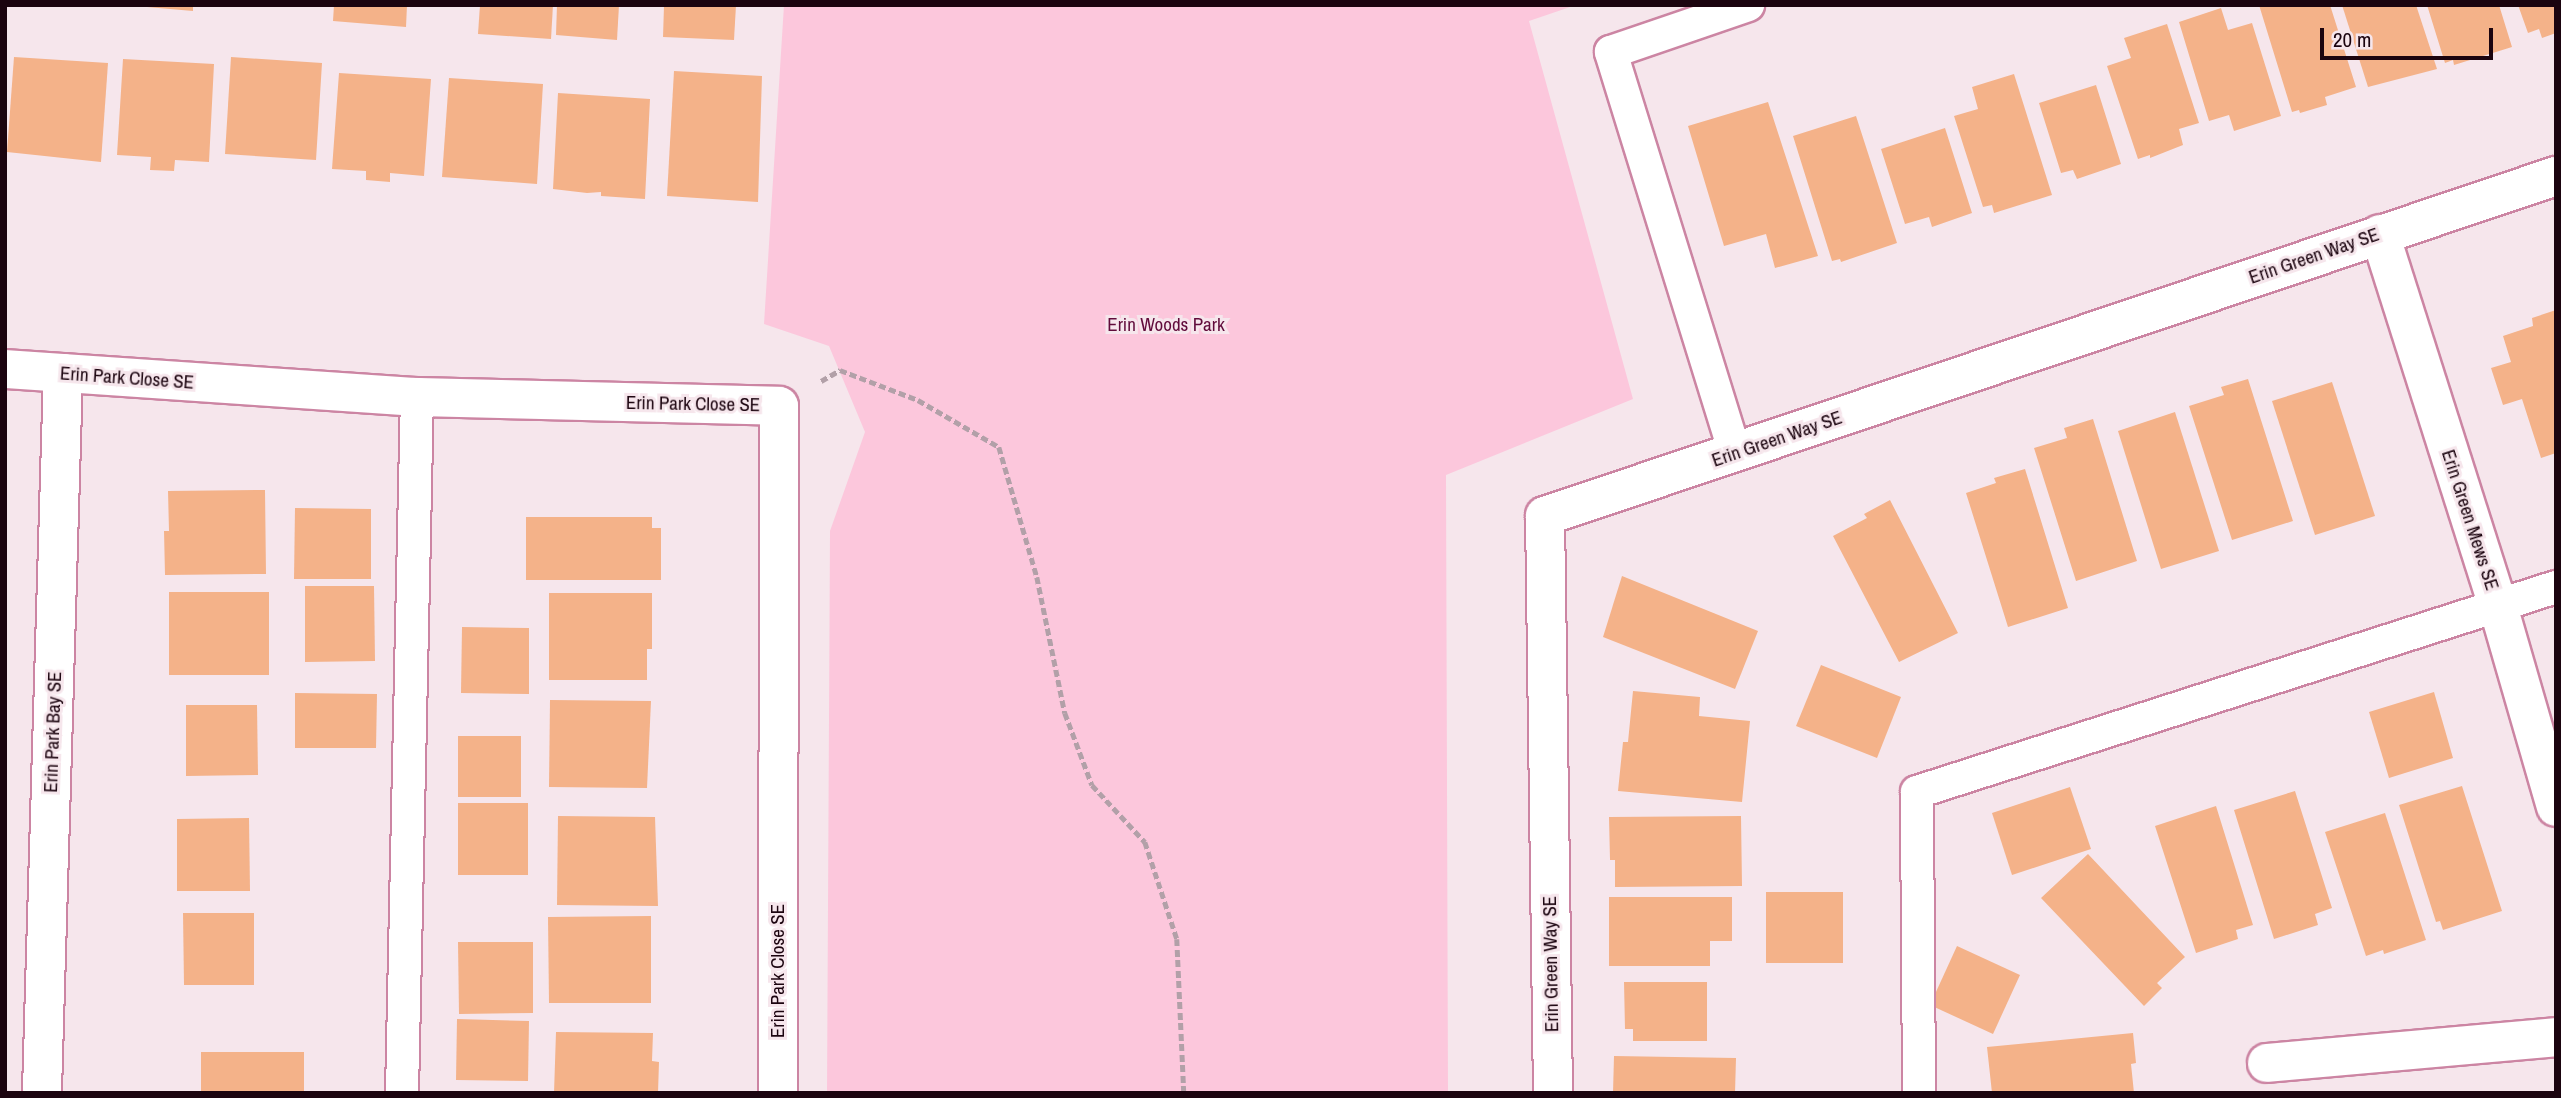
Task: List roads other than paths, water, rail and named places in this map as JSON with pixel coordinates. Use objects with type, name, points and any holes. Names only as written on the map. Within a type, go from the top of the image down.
[{"type":"street","name":"Erin Green Way SE","points":[[1553,1093],[1545,516],[2556,176]]},
{"type":"street","name":"Erin Green Mews SE","points":[[2380,234],[2498,606],[2556,807]]},
{"type":"street","name":"Erin Park Close SE","points":[[5,369],[417,397],[779,406],[778,1093]]},
{"type":"street","name":"Erin Park Bay SE","points":[[42,1090],[63,373]]},
{"type":"street","points":[[2267,1063],[2556,1037]]},
{"type":"lane","points":[[1735,453],[1611,52],[1748,5]]},
{"type":"lane","points":[[402,1093],[417,397]]},
{"type":"lane","points":[[1919,1093],[1917,792],[2556,587]]},
{"type":"park label","name":"Erin Woods Park","points":[[1166,325]]}]
